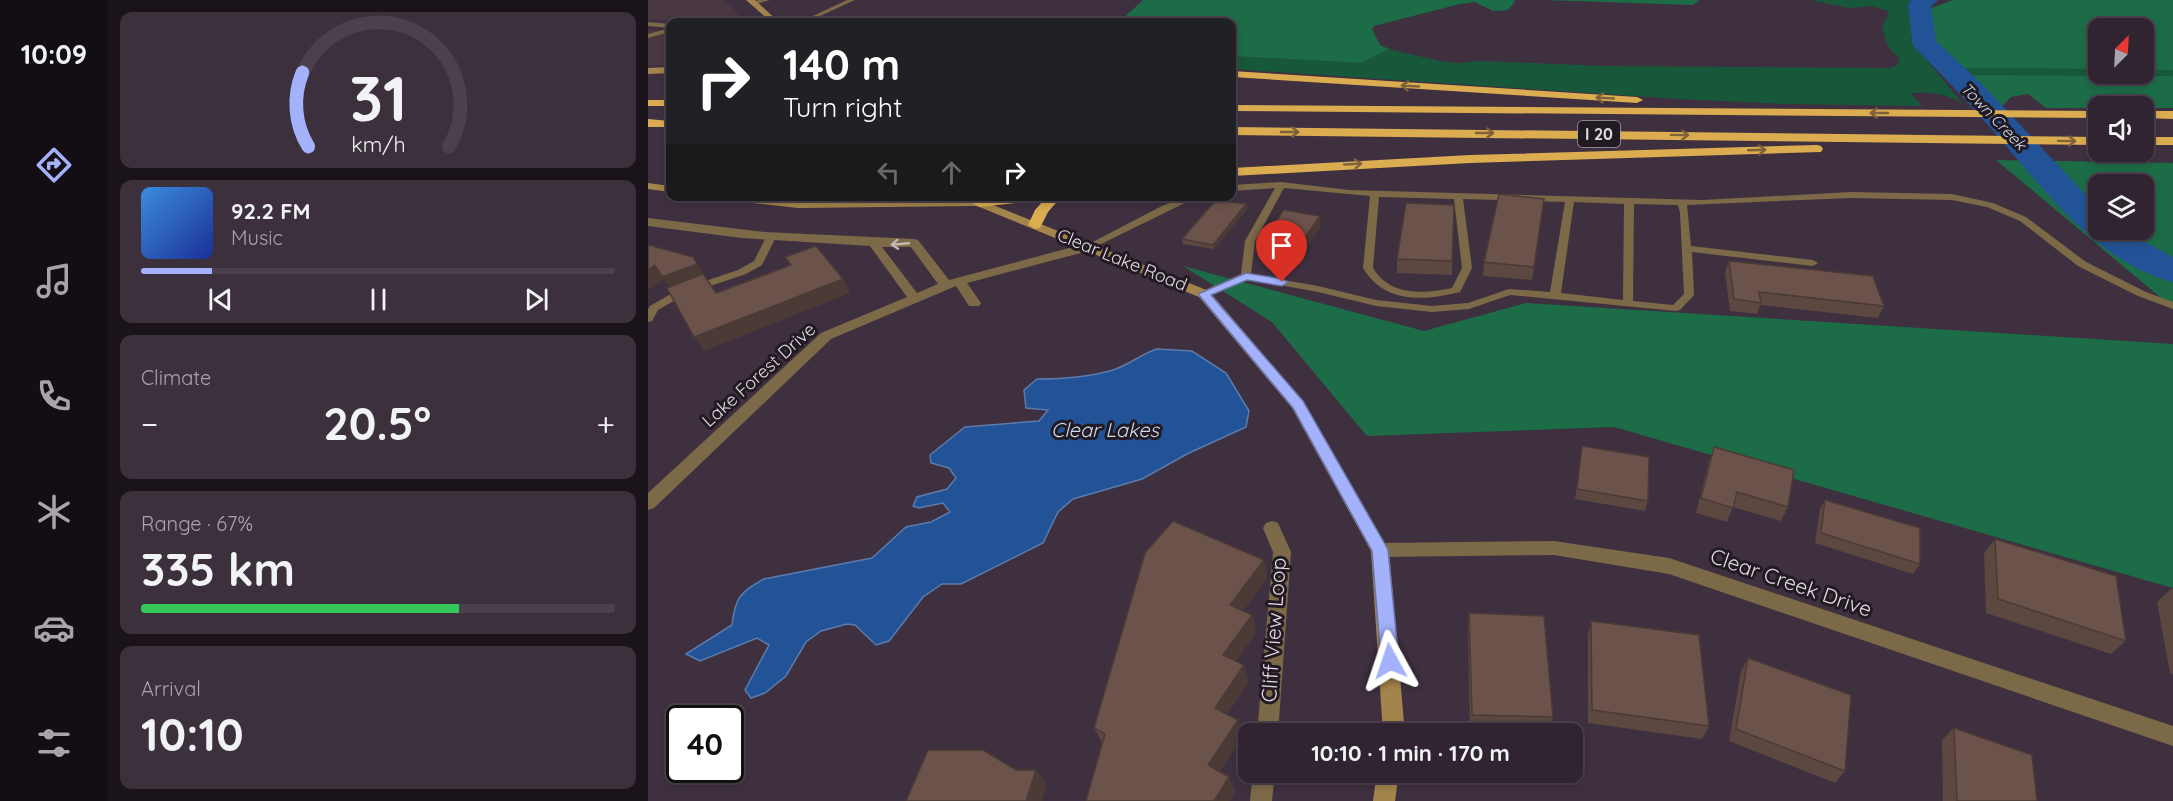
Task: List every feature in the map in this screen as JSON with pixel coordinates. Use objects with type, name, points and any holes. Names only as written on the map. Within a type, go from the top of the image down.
[{"type":"highway","points":[[1236,74],[1671,102],[1725,112]]},
{"type":"highway","points":[[648,103],[666,103]]},
{"type":"highway","name":"I 20","points":[[1236,108],[2088,115]]},
{"type":"highway","points":[[2154,115],[2173,116]]},
{"type":"highway","points":[[648,123],[666,124]]},
{"type":"highway","name":"I 20","points":[[1236,131],[2088,141]]},
{"type":"highway","points":[[1236,172],[1470,159],[1887,147],[1944,139]]},
{"type":"highway","points":[[2154,141],[2173,141]]},
{"type":"highway","points":[[1035,225],[1042,210],[1051,201]]},
{"type":"street","points":[[752,2],[770,18]]},
{"type":"street","points":[[648,24],[666,27]]},
{"type":"street","points":[[648,71],[666,70]]},
{"type":"street","points":[[648,186],[666,188]]},
{"type":"street","points":[[761,201],[798,205],[896,205],[959,201]]},
{"type":"street","points":[[896,205],[900,201]]},
{"type":"street","name":"Clear Lake Road","points":[[977,201],[1204,294],[1298,405],[1380,550],[1393,723]]},
{"type":"street","points":[[648,222],[771,237],[842,240],[875,245],[914,243],[974,303]]},
{"type":"street","points":[[875,245],[914,298]]},
{"type":"street","name":"Lake Forest Drive","points":[[648,503],[826,336],[914,298],[953,284],[1088,247]]},
{"type":"street","name":"Cliff View Loop","points":[[1268,723],[1282,552],[1272,528]]},
{"type":"street","name":"Clear Creek Drive","points":[[1380,550],[1554,548],[1669,566],[2173,736]]},
{"type":"street","points":[[1261,801],[1263,783]]},
{"type":"street","points":[[1384,801],[1386,783]]},
{"type":"lane","points":[[752,2],[766,0]]},
{"type":"lane","points":[[812,18],[852,0]]},
{"type":"lane","points":[[648,36],[666,29]]},
{"type":"lane","points":[[1236,188],[1281,185],[1376,194],[1682,202],[1751,202],[1851,195],[1952,197],[1990,205],[2023,219],[2082,264],[2142,294],[2173,306]]},
{"type":"lane","points":[[1246,276],[1250,241],[1281,185]]},
{"type":"lane","points":[[1376,194],[1368,268],[1379,284],[1403,294],[1437,295],[1456,290],[1467,268],[1458,197]]},
{"type":"lane","points":[[1555,296],[1570,199]]},
{"type":"lane","points":[[1628,304],[1629,200]]},
{"type":"lane","points":[[1088,247],[1182,201]]},
{"type":"lane","points":[[1204,294],[1246,276],[1318,289],[1377,303],[1432,309],[1469,306],[1509,292],[1676,308],[1689,295],[1685,213],[1682,202]]},
{"type":"lane","points":[[648,319],[654,308],[680,293],[742,272],[758,263],[771,237]]},
{"type":"lane","points":[[1687,248],[1813,263]]},
{"type":"shaded area","points":[[648,0],[724,0],[742,18],[666,18],[666,20],[648,20]]},
{"type":"shaded area","points":[[648,30],[666,31],[666,65],[648,65]]},
{"type":"green space","points":[[1143,0],[1515,1],[1508,10],[1493,11],[1475,2],[1374,26],[1372,29],[1380,45],[1389,49],[1361,63],[1236,56],[1236,18],[1123,18]]},
{"type":"green space","points":[[1544,0],[1697,0],[1699,1],[1692,5]]},
{"type":"green space","points":[[1811,0],[1910,0],[1911,41],[1963,104],[1944,95],[1925,93],[1911,93],[1922,106],[1783,104],[1236,69],[1236,56],[1361,63],[1389,49],[1439,61],[1458,63],[1481,61],[1606,66],[1889,68],[1898,65],[1899,59],[1887,45],[1882,25],[1887,19],[1888,11],[1871,6],[1848,8]]},
{"type":"green space","points":[[1953,0],[2173,0],[2173,70],[2154,70],[2154,18],[2088,18],[2088,69],[1959,68],[1932,44],[1929,9]]},
{"type":"green space","points":[[1959,68],[2088,69],[2088,76],[1966,75]]},
{"type":"green space","points":[[2154,70],[2173,70],[2173,76],[2154,76]]},
{"type":"green space","points":[[1966,75],[2088,76],[2088,84],[2154,84],[2154,76],[2173,76],[2173,108],[2154,108],[2154,96],[2088,96],[2088,108],[2046,108],[2028,94],[2011,97],[2002,106]]},
{"type":"green space","points":[[1996,160],[2088,162],[2173,163],[2173,308],[2092,240],[2154,240],[2154,174],[2088,174],[2088,237]]},
{"type":"green space","points":[[1183,266],[1424,331],[1526,303],[2173,344],[2173,588],[1614,427],[1367,436],[1272,322]]},
{"type":"water","name":"Clear Lakes","points":[[1157,349],[1192,351],[1226,373],[1249,411],[1246,427],[1189,453],[1142,479],[1073,499],[1058,512],[1043,543],[961,584],[942,584],[923,597],[889,641],[876,645],[855,625],[847,624],[821,631],[806,642],[786,676],[765,693],[751,698],[745,690],[769,645],[757,638],[700,661],[686,654],[732,625],[740,597],[764,579],[872,558],[906,527],[931,522],[950,512],[943,503],[919,508],[913,506],[917,497],[947,489],[956,478],[949,468],[931,463],[930,455],[965,427],[1039,421],[1048,410],[1026,408],[1024,390],[1037,379],[1056,379],[1104,372],[1119,368]]},
{"type":"building","points":[[1499,194],[1544,199],[1534,267],[1484,262]]},
{"type":"building","points":[[1215,201],[1246,204],[1213,245],[1182,239]]},
{"type":"building","points":[[1406,203],[1454,205],[1452,261],[1397,259]]},
{"type":"building","points":[[1284,210],[1320,216],[1295,252],[1258,245]]},
{"type":"building","points":[[648,245],[693,257],[697,264],[662,277],[655,265],[648,270]]},
{"type":"building","points":[[816,246],[843,279],[694,337],[667,288],[703,274],[716,293],[791,265],[785,257]]},
{"type":"building","points":[[1729,261],[1873,276],[1884,306],[1759,292],[1761,303],[1734,299]]},
{"type":"building","points":[[1582,446],[1649,457],[1648,501],[1577,489]]},
{"type":"building","points":[[1714,447],[1794,470],[1788,507],[1737,492],[1733,508],[1701,498]]},
{"type":"building","points":[[1825,500],[1920,528],[1920,564],[1821,533]]},
{"type":"building","points":[[1173,521],[1264,560],[1230,605],[1252,615],[1223,655],[1244,665],[1215,708],[1238,720],[1208,765],[1229,777],[1214,801],[1086,801],[1105,734],[1094,728],[1145,553]]},
{"type":"building","points":[[1995,539],[2116,576],[2126,641],[1998,599]]},
{"type":"building","points":[[1469,613],[1544,616],[1553,717],[1472,715]]},
{"type":"building","points":[[1591,621],[1699,635],[1709,726],[1592,710]]},
{"type":"building","points":[[1748,658],[1851,695],[1845,771],[1736,729]]},
{"type":"building","points":[[1954,728],[2032,755],[2037,801],[1957,801]]},
{"type":"building","points":[[928,750],[983,750],[1016,770],[1036,770],[1026,801],[906,801]]},
{"type":"waterway","name":"Town Creek","points":[[1927,0],[1919,4],[1924,43],[1972,90],[2088,217]]},
{"type":"waterway","name":"Town Creek","points":[[2118,240],[2132,250],[2173,271]]},
{"type":"route","points":[[1282,282],[1246,276],[1204,294],[1298,405],[1380,550],[1390,661]]}]
